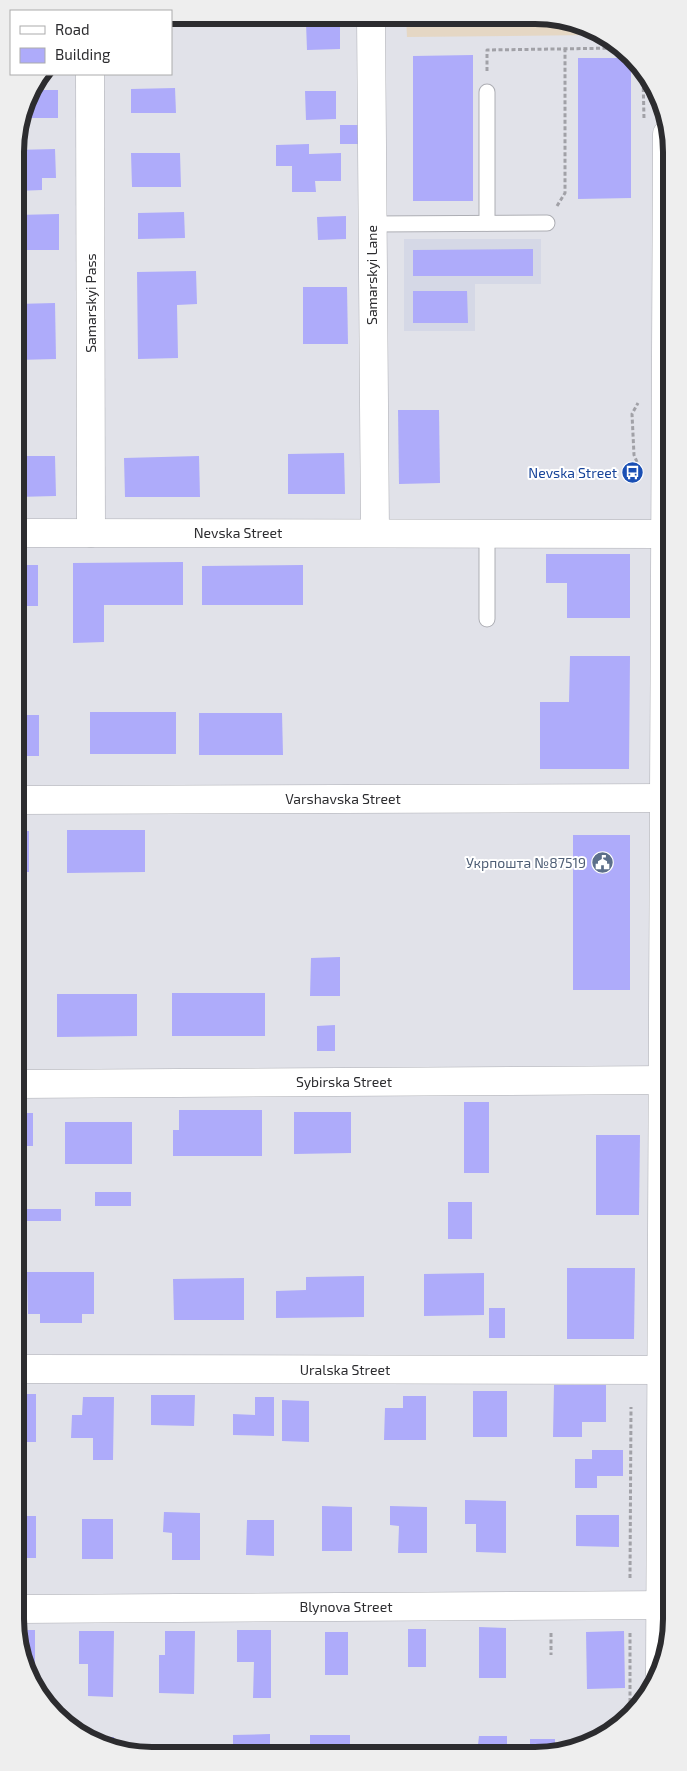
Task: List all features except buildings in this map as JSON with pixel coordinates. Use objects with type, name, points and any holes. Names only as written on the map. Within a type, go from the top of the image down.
[{"type":"street","name":"Samarskyi Lane","points":[[371,24],[374,534]]},
{"type":"street","name":"Samarskyi Pass","points":[[90,75],[91,533]]},
{"type":"street","name":"Nevska Street","points":[[24,533],[663,534]]},
{"type":"street","name":"Varshavska Street","points":[[24,800],[663,798]]},
{"type":"street","name":"Sybirska Street","points":[[24,1084],[663,1080]]},
{"type":"street","name":"Uralska Street","points":[[24,1369],[663,1370]]},
{"type":"street","name":"Blynova Street","points":[[24,1609],[663,1605]]},
{"type":"lane","points":[[487,92],[487,223]]},
{"type":"lane","points":[[372,224],[547,223]]},
{"type":"lane","points":[[487,534],[487,619]]},
{"type":"path","points":[[487,50],[610,48]]},
{"type":"path","points":[[547,223],[565,193],[565,49]]},
{"type":"path","points":[[630,1579],[631,1407]]},
{"type":"path","points":[[630,1628],[630,1706]]},
{"type":"path","points":[[551,1632],[551,1655]]},
{"type":"shaded area","points":[[406,24],[544,24],[568,28],[588,35],[407,37]]},
{"type":"shaded area","points":[[404,239],[541,239],[541,284],[475,284],[475,331],[404,331]]},
{"type":"place","name":"Nevska Street","points":[[633,473]]},
{"type":"place","name":"Укрпошта №87519","points":[[602,863]]}]
